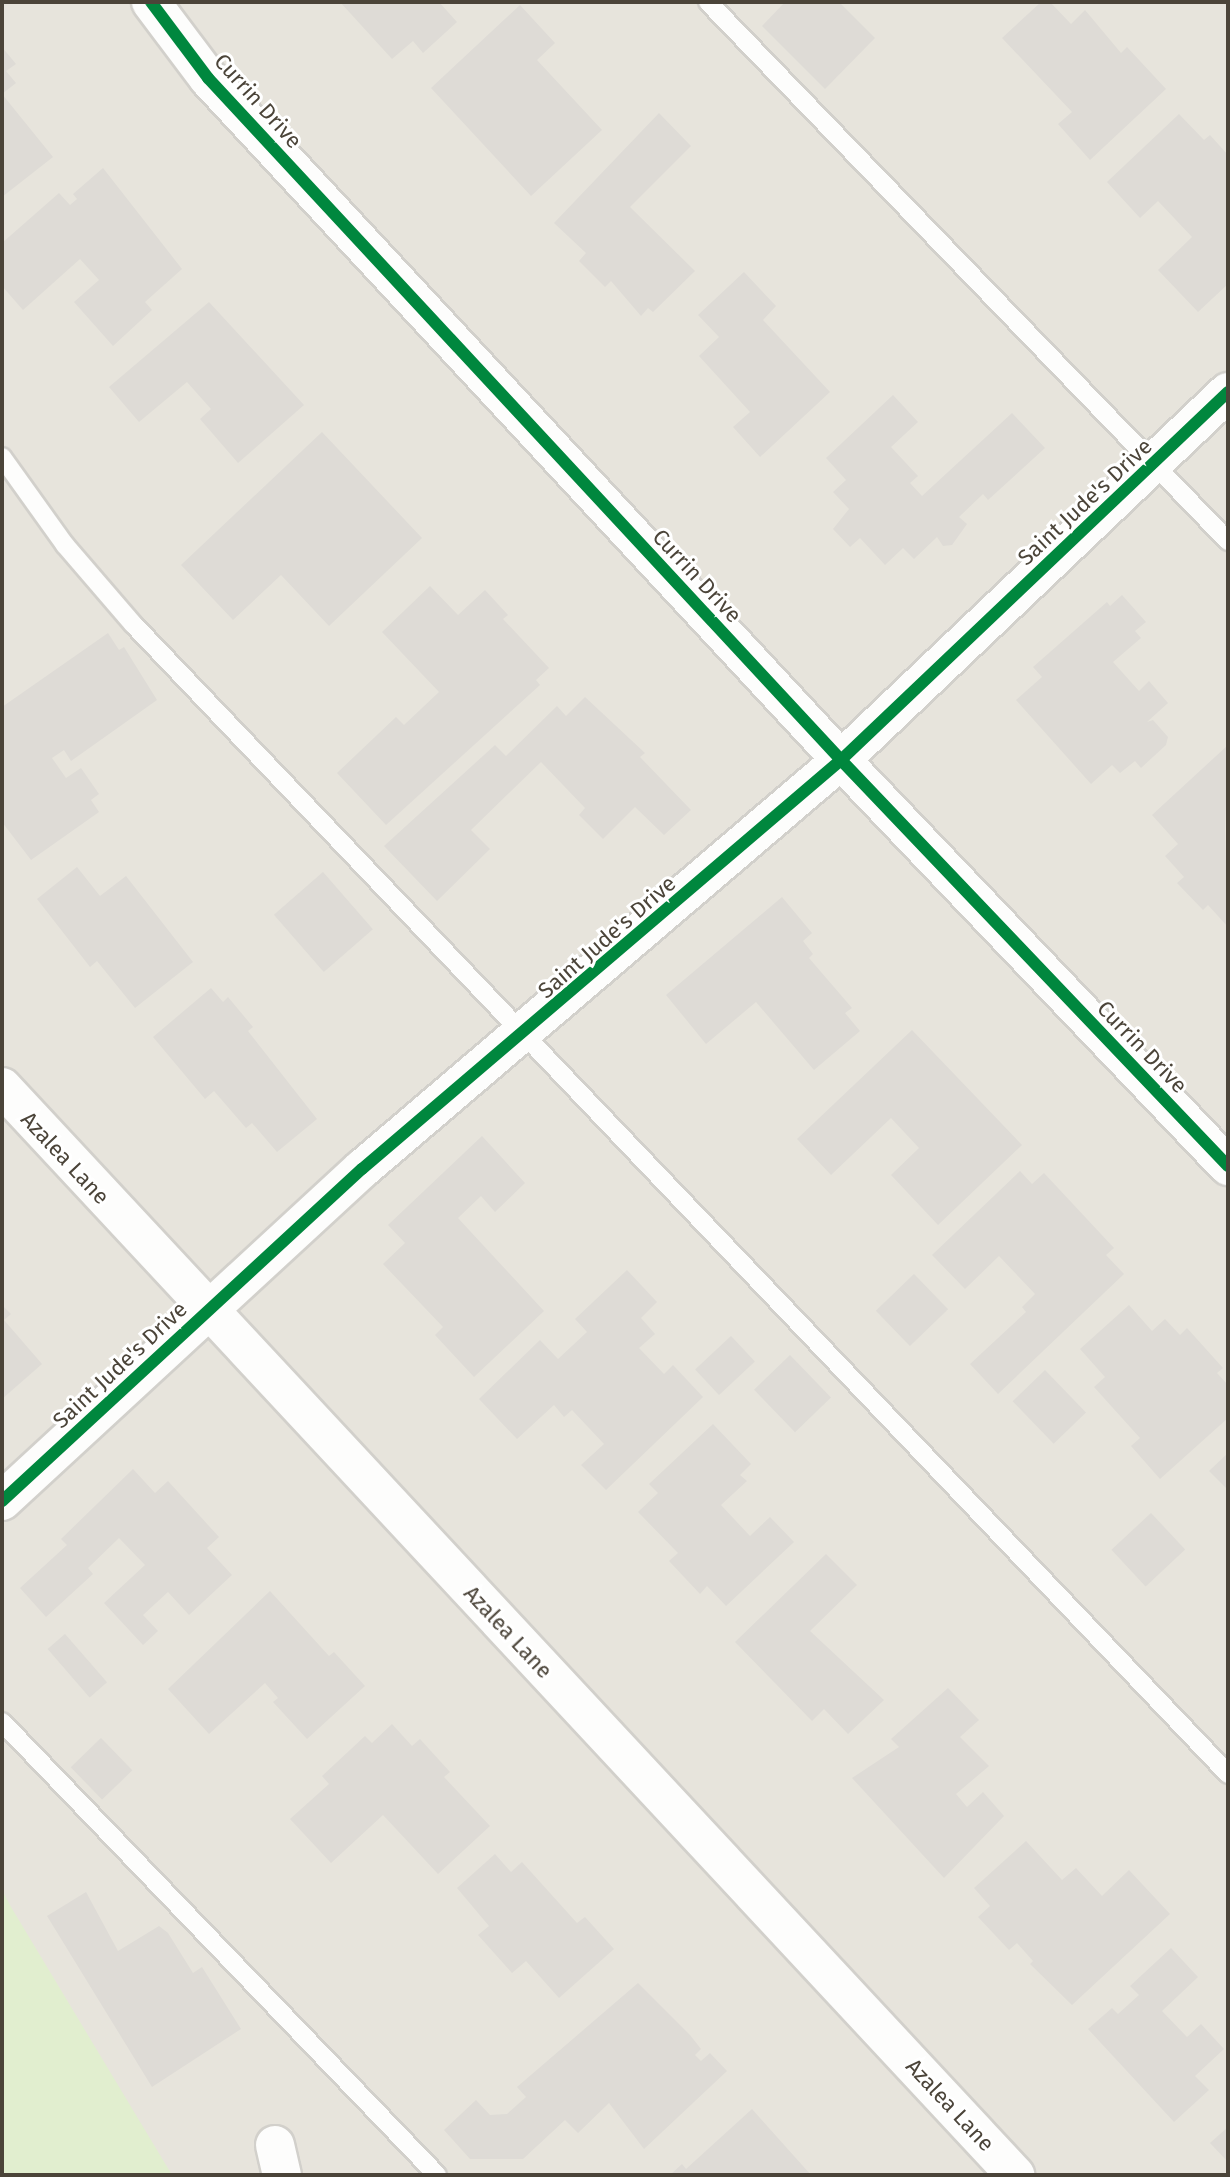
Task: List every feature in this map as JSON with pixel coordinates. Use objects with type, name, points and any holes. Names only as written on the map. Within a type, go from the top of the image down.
[{"type":"street","name":"Currin Drive","points":[[151,2],[208,78],[841,760],[1228,1166]]},
{"type":"street","name":"Saint Jude's Drive","points":[[2,1501],[362,1169],[523,1035],[841,760],[1228,392]]},
{"type":"street","name":"Azalea Lane","points":[[2,1087],[1015,2175]]},
{"type":"lane","points":[[708,2],[1228,541]]},
{"type":"lane","points":[[2,457],[65,545],[133,624],[1228,1774]]},
{"type":"lane","points":[[2,1722],[437,2175]]},
{"type":"shaded area","points":[[2,2],[1228,2],[1228,2175],[2,2175]]},
{"type":"green space","points":[[2,1890],[11,1907],[172,2175],[2,2175]]},
{"type":"building","points":[[340,2],[439,2],[457,22],[423,53],[413,41],[392,59]]},
{"type":"building","points":[[785,2],[839,2],[875,38],[825,89],[762,26]]},
{"type":"building","points":[[1041,2],[1050,2],[1071,24],[1085,10],[1121,53],[1127,47],[1166,89],[1090,160],[1058,124],[1072,112],[1002,38]]},
{"type":"building","points":[[520,5],[555,43],[537,60],[602,130],[531,196],[431,88]]},
{"type":"building","points":[[2,47],[16,64],[6,71],[16,83],[2,94]]},
{"type":"building","points":[[2,94],[53,157],[2,197]]},
{"type":"building","points":[[659,113],[691,146],[630,207],[695,271],[653,312],[648,308],[641,316],[611,281],[605,287],[579,261],[586,253],[554,223]]},
{"type":"building","points":[[1179,114],[1204,140],[1210,135],[1228,155],[1228,284],[1198,312],[1158,270],[1192,237],[1158,201],[1140,218],[1107,182]]},
{"type":"building","points":[[103,168],[182,269],[145,302],[152,310],[113,346],[74,302],[99,280],[80,259],[23,310],[2,286],[2,243],[59,193],[70,205],[77,199],[73,194]]},
{"type":"building","points":[[744,272],[776,306],[763,320],[830,392],[760,457],[733,427],[750,412],[699,356],[719,337],[698,315]]},
{"type":"building","points":[[209,302],[304,405],[238,463],[200,419],[211,409],[187,382],[139,422],[109,387]]},
{"type":"building","points":[[893,395],[918,422],[891,447],[918,476],[910,483],[922,496],[1012,413],[1045,448],[988,500],[983,494],[959,517],[967,524],[952,545],[943,546],[937,537],[914,559],[903,548],[885,565],[860,538],[850,547],[833,529],[849,509],[833,492],[846,480],[826,458]]},
{"type":"building","points":[[322,432],[422,538],[329,626],[281,575],[233,620],[181,565]]},
{"type":"building","points":[[430,586],[458,615],[485,590],[508,615],[503,619],[549,668],[536,680],[540,685],[386,825],[337,773],[396,717],[404,725],[439,692],[382,632]]},
{"type":"building","points":[[1122,595],[1146,622],[1135,631],[1141,638],[1113,662],[1139,691],[1149,681],[1168,703],[1147,722],[1153,720],[1168,737],[1166,745],[1141,768],[1135,761],[1120,773],[1112,765],[1091,784],[1016,700],[1042,677],[1033,667],[1107,602],[1110,606]]},
{"type":"building","points":[[108,633],[119,650],[124,647],[157,700],[71,761],[64,750],[52,758],[66,778],[81,768],[99,794],[91,800],[99,812],[31,860],[2,822],[2,707]]},
{"type":"building","points":[[585,697],[645,753],[640,757],[691,810],[664,835],[635,807],[603,839],[579,815],[585,808],[541,762],[471,830],[490,849],[437,901],[384,846],[495,745],[506,756],[557,706],[566,716]]},
{"type":"building","points":[[1228,745],[1225,830],[1228,927],[1208,905],[1203,910],[1177,883],[1184,877],[1165,856],[1178,844],[1152,815]]},
{"type":"building","points":[[77,867],[100,896],[126,876],[193,962],[135,1008],[97,961],[90,967],[37,899]]},
{"type":"building","points":[[323,872],[373,929],[324,972],[274,915]]},
{"type":"building","points":[[782,897],[812,933],[803,941],[813,954],[809,958],[852,1008],[845,1013],[860,1031],[814,1070],[756,1002],[706,1044],[666,995]]},
{"type":"building","points":[[211,988],[223,1002],[228,997],[253,1027],[248,1031],[317,1119],[277,1152],[252,1123],[246,1128],[214,1091],[205,1099],[153,1037]]},
{"type":"building","points":[[912,1030],[1022,1145],[938,1225],[891,1175],[919,1148],[891,1118],[831,1175],[797,1139]]},
{"type":"building","points":[[482,1136],[525,1183],[495,1212],[481,1196],[458,1218],[544,1311],[474,1377],[435,1335],[443,1327],[383,1264],[405,1243],[388,1225]]},
{"type":"building","points":[[1020,1171],[1032,1184],[1044,1173],[1114,1248],[1106,1255],[1124,1274],[998,1394],[970,1364],[1026,1312],[1022,1307],[1035,1294],[999,1256],[965,1289],[932,1255]]},
{"type":"building","points":[[627,1270],[657,1302],[641,1318],[655,1334],[639,1348],[664,1374],[673,1365],[703,1397],[606,1490],[581,1465],[604,1444],[572,1410],[564,1417],[554,1405],[517,1439],[479,1399],[540,1340],[558,1359],[587,1332],[575,1319]]},
{"type":"building","points":[[914,1274],[948,1309],[910,1346],[876,1311]]},
{"type":"building","points":[[2,1305],[11,1314],[4,1320],[42,1364],[2,1399]]},
{"type":"building","points":[[1129,1305],[1152,1331],[1165,1319],[1180,1335],[1187,1328],[1223,1368],[1217,1373],[1228,1385],[1228,1418],[1160,1479],[1131,1446],[1140,1438],[1094,1387],[1105,1377],[1080,1349]]},
{"type":"building","points":[[731,1336],[755,1362],[719,1395],[695,1369]]},
{"type":"building","points":[[790,1355],[831,1397],[795,1432],[754,1390]]},
{"type":"building","points":[[1045,1370],[1086,1412],[1054,1444],[1013,1401]]},
{"type":"building","points":[[713,1424],[751,1464],[740,1475],[747,1481],[721,1505],[750,1536],[770,1517],[794,1542],[726,1606],[707,1586],[700,1594],[669,1561],[678,1553],[638,1512],[658,1493],[649,1484]]},
{"type":"building","points":[[1228,1453],[1228,1490],[1209,1471]]},
{"type":"building","points":[[133,1469],[155,1493],[168,1481],[219,1537],[207,1548],[232,1575],[189,1615],[168,1592],[143,1615],[158,1631],[143,1645],[104,1603],[145,1565],[119,1538],[88,1568],[93,1574],[46,1617],[20,1588],[67,1545],[61,1539]]},
{"type":"building","points":[[1151,1513],[1185,1550],[1146,1586],[1112,1550]]},
{"type":"building","points":[[826,1554],[857,1585],[810,1631],[884,1700],[848,1734],[824,1709],[812,1721],[735,1642]]},
{"type":"building","points":[[270,1591],[329,1656],[334,1652],[365,1686],[307,1739],[273,1702],[278,1698],[265,1683],[209,1734],[168,1689]]},
{"type":"building","points":[[65,1634],[107,1682],[90,1697],[48,1649]]},
{"type":"building","points":[[948,1688],[979,1720],[960,1737],[989,1766],[956,1794],[967,1807],[983,1792],[1004,1816],[944,1878],[852,1778],[899,1747],[891,1739]]},
{"type":"building","points":[[392,1724],[412,1746],[420,1739],[450,1772],[444,1777],[490,1826],[438,1874],[383,1815],[331,1863],[290,1819],[329,1784],[322,1776],[365,1736],[372,1743]]},
{"type":"building","points":[[101,1738],[132,1770],[102,1800],[71,1767]]},
{"type":"building","points":[[1026,1841],[1062,1880],[1076,1868],[1102,1896],[1129,1870],[1170,1914],[1072,2005],[1030,1964],[1033,1961],[1017,1943],[1009,1950],[978,1917],[990,1906],[974,1888]]},
{"type":"building","points":[[495,1854],[511,1872],[522,1862],[577,1923],[585,1917],[614,1949],[559,1998],[526,1961],[512,1973],[478,1935],[489,1926],[457,1888]]},
{"type":"building","points":[[86,1892],[118,1951],[159,1926],[168,1933],[193,1973],[202,1967],[241,2029],[152,2087],[47,1916]]},
{"type":"building","points":[[1171,1948],[1198,1977],[1162,2011],[1187,2037],[1201,2024],[1224,2049],[1195,2076],[1209,2090],[1174,2122],[1088,2029],[1112,2008],[1118,2014],[1139,1995],[1130,1986]]},
{"type":"building","points":[[638,1983],[690,2035],[701,2049],[695,2055],[701,2061],[710,2053],[727,2071],[644,2149],[609,2103],[578,2133],[565,2120],[523,2159],[470,2159],[444,2130],[476,2100],[490,2115],[507,2114],[526,2097],[517,2087]]},
{"type":"building","points":[[752,2109],[811,2175],[670,2175],[682,2164],[686,2169]]},
{"type":"building","points":[[1228,2127],[1228,2162],[1210,2143]]},
{"type":"cycle path","points":[[151,2],[208,78],[841,760],[1228,1166]]},
{"type":"cycle path","points":[[2,1501],[362,1169],[841,760],[1228,392]]}]
